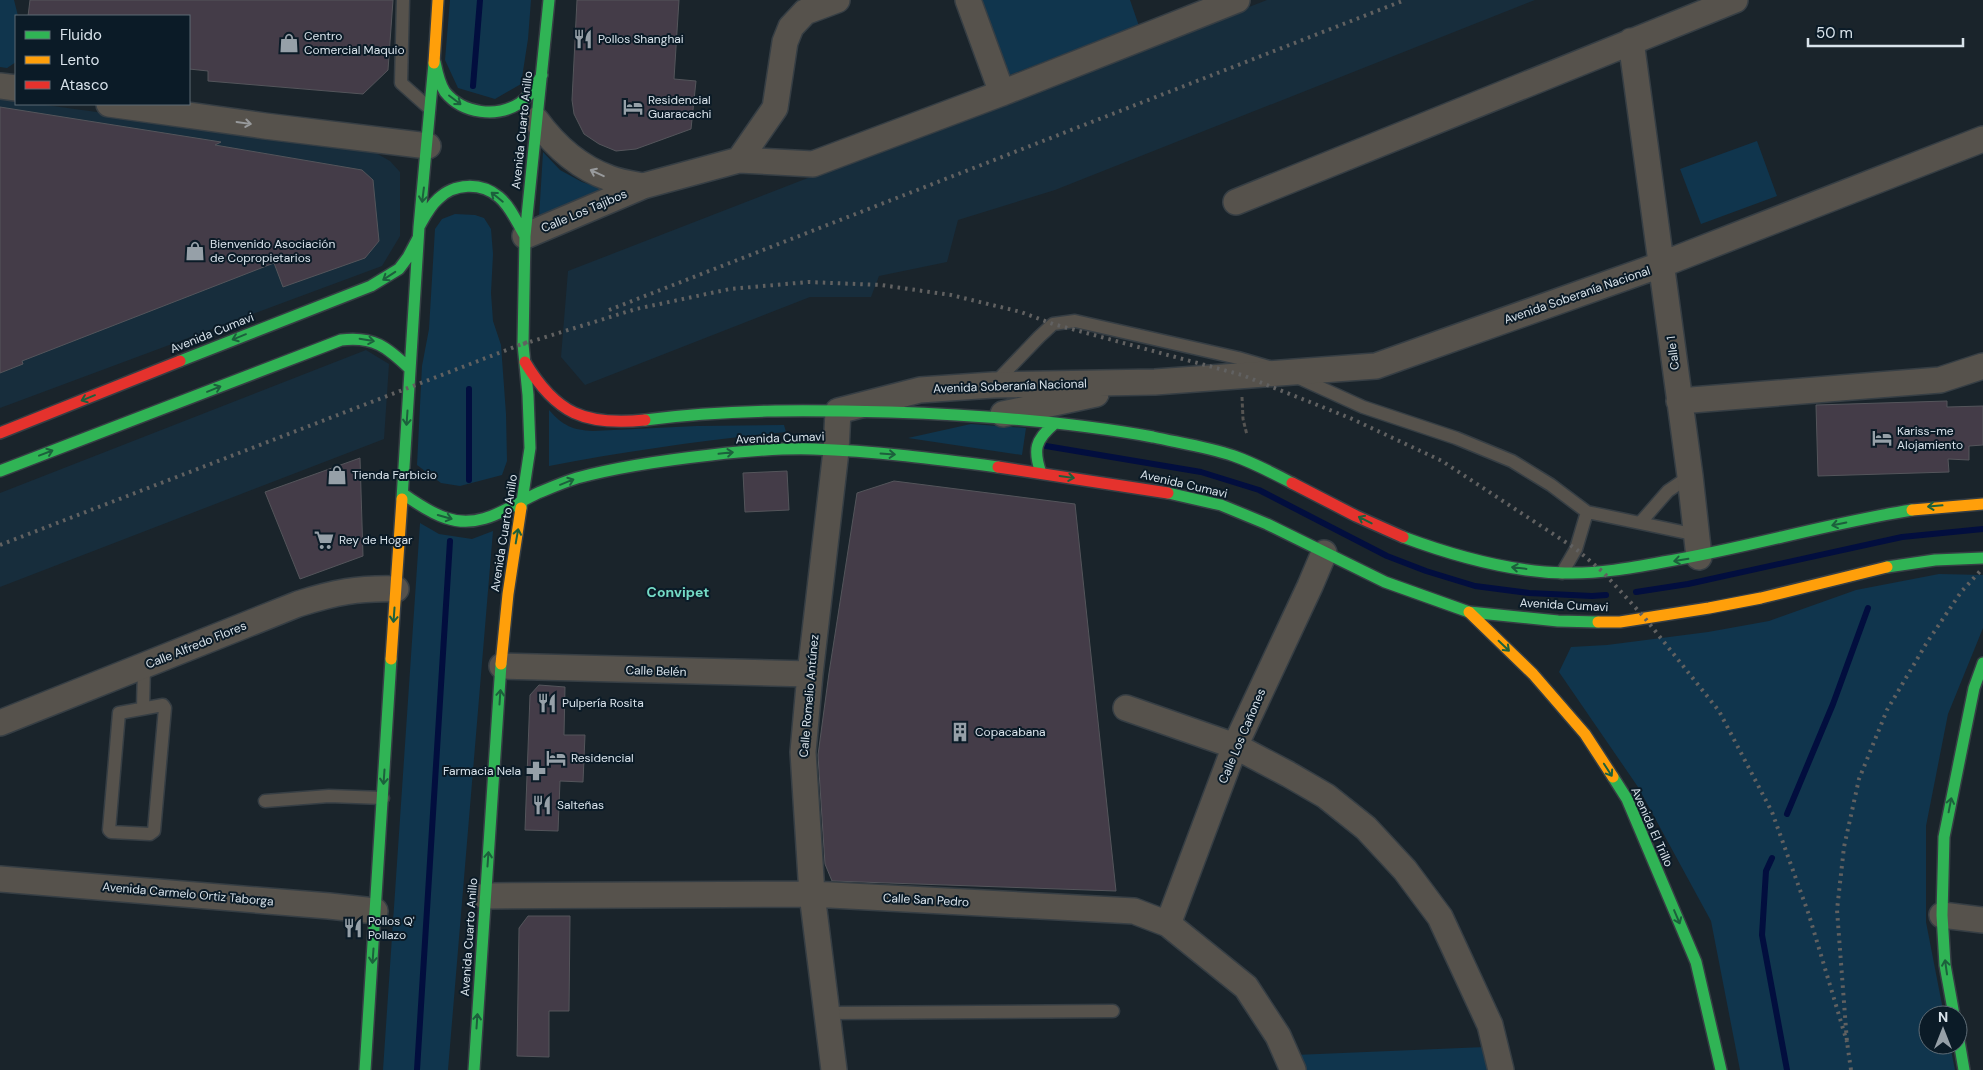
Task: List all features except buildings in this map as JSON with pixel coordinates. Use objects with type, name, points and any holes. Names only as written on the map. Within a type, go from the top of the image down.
[{"type":"main road","points":[[365,1070],[403,494],[418,233],[428,146],[429,108],[438,0]]},
{"type":"main road","name":"Avenida Cuarto Anillo","points":[[474,1070],[508,594],[530,448],[523,344],[525,236],[549,0]]},
{"type":"main road","points":[[434,58],[440,81],[446,92],[468,108],[482,112],[497,112],[512,108],[532,92],[542,75]]},
{"type":"main road","name":"Avenida Cumavi","points":[[0,433],[281,320],[371,286],[399,269],[408,257],[428,212],[441,196],[460,187],[472,186],[490,191],[499,197],[525,236]]},
{"type":"main road","points":[[0,471],[327,344],[351,338],[372,340],[382,344],[410,369]]},
{"type":"main road","name":"Avenida Cumavi","points":[[525,362],[537,382],[557,405],[588,419],[604,422],[625,422],[700,413],[919,412],[1116,430],[1186,443],[1241,458],[1371,523],[1438,550],[1494,565],[1562,573],[1603,572],[1698,546],[1840,524],[1919,508],[1983,504]]},
{"type":"main road","points":[[165,367],[173,369],[180,374]]},
{"type":"main road","points":[[179,403],[184,396],[186,388]]},
{"type":"main road","points":[[1041,473],[1036,460],[1036,445],[1042,432],[1054,424]]},
{"type":"main road","name":"Avenida Cumavi","points":[[403,494],[433,513],[447,519],[480,521],[495,516],[538,493],[574,479],[617,468],[683,458],[758,450],[813,449],[924,457],[1157,490],[1221,505],[1267,524],[1385,582],[1469,612],[1558,621],[1620,622],[1760,598],[1881,568],[1935,560],[1983,558]]},
{"type":"main road","name":"Avenida El Trillo","points":[[1469,612],[1533,674],[1585,734],[1627,799],[1696,962],[1721,1070]]},
{"type":"main road","points":[[1952,1005],[1945,965],[1942,915],[1944,837],[1974,688],[1983,663]]},
{"type":"main road","points":[[1961,1055],[1964,1070]]},
{"type":"street","points":[[739,160],[774,108],[785,42],[791,27],[805,12],[837,0]]},
{"type":"street","points":[[968,0],[1002,93]]},
{"type":"street","name":"Calle Los Tajibos","points":[[525,236],[643,186],[739,160],[813,164],[1002,93],[1237,0]]},
{"type":"street","points":[[1236,202],[1735,0]]},
{"type":"street","name":"Calle 1","points":[[1631,41],[1698,546]]},
{"type":"street","points":[[116,105],[428,146]]},
{"type":"street","points":[[178,105],[206,118]]},
{"type":"street","name":"Calle Los Tajibos","points":[[536,120],[559,148],[588,169],[610,179],[643,186]]},
{"type":"street","name":"Avenida Soberanía Nacional","points":[[838,412],[920,390],[994,385],[1155,382],[1376,366],[1662,264],[1983,139]]},
{"type":"street","points":[[1679,401],[1940,380],[1983,366]]},
{"type":"street","name":"Avenida Soberanía Nacional","points":[[988,417],[1155,382]]},
{"type":"street","name":"Calle Romelio Antúnez","points":[[834,1070],[812,894],[803,752],[810,674],[836,451],[838,412]]},
{"type":"street","name":"Calle Los Cañones","points":[[1168,924],[1235,746],[1324,553]]},
{"type":"street","name":"Calle Alfredo Flores","points":[[0,723],[320,597],[342,591],[365,588],[396,589]]},
{"type":"street","name":"Calle Belén","points":[[502,666],[810,674]]},
{"type":"street","points":[[1126,708],[1235,746],[1326,796],[1366,828],[1405,870],[1440,917],[1490,1026],[1502,1070]]},
{"type":"street","name":"Avenida Carmelo Ortiz Taborga","points":[[0,879],[375,911]]},
{"type":"street","name":"Calle San Pedro","points":[[485,896],[812,894],[1134,911],[1168,924],[1246,987],[1278,1036],[1293,1070]]},
{"type":"street","points":[[1942,915],[1983,920]]},
{"type":"lane","points":[[403,0],[400,79],[403,86],[429,108]]},
{"type":"lane","points":[[994,385],[1038,337],[1053,324],[1075,321],[1238,358],[1287,372],[1363,407],[1456,438],[1512,461],[1551,485],[1587,512],[1640,523],[1698,546]]},
{"type":"lane","points":[[1640,523],[1668,491],[1690,476]]},
{"type":"lane","points":[[1562,573],[1576,550],[1587,512]]},
{"type":"lane","points":[[143,708],[144,666]]},
{"type":"lane","points":[[163,705],[165,708],[154,831],[150,834],[111,832],[109,830],[118,714],[143,708],[163,705]]},
{"type":"lane","points":[[264,801],[329,796],[383,798]]},
{"type":"lane","points":[[828,1013],[1113,1011]]},
{"type":"path","points":[[1242,375],[1243,419],[1250,463]]},
{"type":"shaded area","points":[[0,0],[14,0],[18,15],[15,15],[15,63],[7,68],[0,67]]},
{"type":"shaded area","points":[[450,0],[531,0],[528,39],[521,84],[495,99],[458,88],[445,60]]},
{"type":"shaded area","points":[[975,0],[1130,0],[1139,26],[1004,77]]},
{"type":"shaded area","points":[[1267,0],[1535,0],[1055,190],[958,220],[947,262],[879,276],[871,297],[810,297],[585,385],[561,357],[568,271]]},
{"type":"shaded area","name":"Bienvenido Asociación de Copropietarios","points":[[0,99],[15,101],[15,105],[45,105],[369,149],[390,161],[400,172],[400,236],[382,266],[0,408]]},
{"type":"shaded area","points":[[1757,141],[1777,196],[1701,224],[1680,169]]},
{"type":"shaded area","points":[[543,152],[560,170],[582,182],[612,192],[539,218]]},
{"type":"shaded area","points":[[455,214],[475,215],[484,218],[491,229],[493,254],[491,293],[493,321],[501,345],[507,461],[502,475],[460,486],[441,483],[417,465],[422,366],[429,329],[435,229],[442,219]]},
{"type":"shaded area","points":[[366,350],[389,364],[384,439],[0,587],[0,493]]},
{"type":"shaded area","points":[[549,410],[559,420],[569,426],[593,431],[697,426],[784,425],[786,432],[667,446],[549,466]]},
{"type":"shaded area","points":[[971,424],[1026,428],[1022,455],[908,438]]},
{"type":"shaded area","points":[[420,523],[439,534],[472,539],[493,531],[448,1070],[383,1070]]},
{"type":"shaded area","points":[[1939,574],[1983,575],[1983,628],[1948,714],[1926,826],[1926,922],[1942,1005],[1918,1005],[1918,1055],[1952,1055],[1955,1070],[1740,1070],[1711,921],[1638,787],[1559,672],[1571,647],[1607,645],[1708,632],[1769,621],[1856,590]]},
{"type":"shaded area","points":[[1485,1047],[1492,1070],[1300,1070],[1295,1055]]},
{"type":"waterway","points":[[473,86],[480,0]]},
{"type":"waterway","points":[[469,389],[469,480]]},
{"type":"waterway","points":[[1046,446],[1201,472],[1259,490],[1387,556],[1426,571],[1475,586],[1529,593],[1606,595]]},
{"type":"waterway","points":[[1636,592],[1688,584],[1902,537],[1983,529]]},
{"type":"waterway","points":[[417,1070],[450,541]]},
{"type":"waterway","points":[[1787,814],[1833,704],[1868,608]]},
{"type":"waterway","points":[[1772,858],[1766,871],[1762,935],[1787,1070]]},
{"type":"railway","points":[[609,310],[1405,0]]},
{"type":"railway","points":[[523,344],[636,309],[730,289],[808,282],[881,285],[951,295],[1021,312],[1053,324],[1242,375],[1350,418],[1442,461],[1576,549],[1603,572],[1644,617],[1719,711],[1772,812],[1809,915],[1847,1042]]},
{"type":"railway","points":[[0,545],[530,341]]},
{"type":"railway","points":[[1851,1070],[1847,1042],[1837,910],[1844,847],[1859,779],[1887,710],[1926,644],[1961,592],[1983,568]]},
{"type":"traffic: fast","points":[[521,508],[530,448],[528,395],[523,344],[525,236],[549,0]]},
{"type":"traffic: fast","points":[[435,62],[445,92],[461,105],[481,111],[501,111],[520,103],[530,94],[542,75]]},
{"type":"traffic: fast","points":[[402,499],[419,227],[434,63]]},
{"type":"traffic: fast","points":[[420,225],[428,211],[444,194],[460,187],[468,186],[484,189],[499,197],[510,210],[525,236]]},
{"type":"traffic: fast","points":[[180,361],[371,286],[399,269],[418,238]]},
{"type":"traffic: fast","points":[[0,471],[341,340],[362,340],[379,345],[387,349],[410,369]]},
{"type":"traffic: fast","points":[[645,420],[736,412],[798,411],[923,413],[1022,420],[1120,431],[1204,448],[1241,459],[1292,483]]},
{"type":"traffic: fast","points":[[1041,473],[1037,458],[1037,446],[1039,440],[1054,424]]},
{"type":"traffic: fast","points":[[403,494],[440,516],[459,521],[471,521],[494,515],[538,493],[577,478],[644,464],[736,452],[788,449],[836,450],[998,467]]},
{"type":"traffic: fast","points":[[1168,493],[1221,505],[1267,524],[1385,582],[1469,612],[1558,621],[1598,622]]},
{"type":"traffic: fast","points":[[1403,537],[1442,551],[1482,562],[1524,570],[1590,573],[1726,550],[1881,515],[1912,510]]},
{"type":"traffic: fast","points":[[1887,567],[1935,560],[1983,558]]},
{"type":"traffic: fast","points":[[365,1070],[391,659]]},
{"type":"traffic: fast","points":[[1952,1005],[1945,965],[1942,915],[1944,837],[1974,688],[1983,663]]},
{"type":"traffic: fast","points":[[474,1070],[501,664]]},
{"type":"traffic: fast","points":[[1613,777],[1627,799],[1696,962],[1721,1070]]},
{"type":"traffic: fast","points":[[1961,1055],[1964,1070]]},
{"type":"traffic: slow","points":[[434,63],[438,0]]},
{"type":"traffic: slow","points":[[391,659],[402,499]]},
{"type":"traffic: slow","points":[[1912,510],[1983,504]]},
{"type":"traffic: slow","points":[[501,664],[508,594],[521,508]]},
{"type":"traffic: slow","points":[[1598,622],[1620,622],[1709,608],[1761,598],[1887,567]]},
{"type":"traffic: slow","points":[[1469,612],[1533,674],[1585,734],[1613,777]]},
{"type":"traffic: jam","points":[[0,433],[180,361]]},
{"type":"traffic: jam","points":[[525,362],[548,394],[574,413],[605,421],[645,420]]},
{"type":"traffic: jam","points":[[998,467],[1168,493]]},
{"type":"traffic: jam","points":[[1292,483],[1356,516],[1403,537]]},
{"type":"place","name":"Pollos Shanghai","points":[[583,39]]},
{"type":"place","name":"Centro Comercial Maquio","points":[[289,43]]},
{"type":"place","name":"Residencial Guaracachi","points":[[633,107]]},
{"type":"place","name":"Bienvenido Asociación de Copropietarios","points":[[195,251]]},
{"type":"place","name":"Kariss-me Alojamiento","points":[[1882,438]]},
{"type":"place","name":"Tienda Farbicio","points":[[337,475]]},
{"type":"place","name":"Rey de Hogar","points":[[324,540]]},
{"type":"place","name":"Pulpería Rosita","points":[[547,703]]},
{"type":"place","name":"Copacabana","points":[[960,732]]},
{"type":"place","name":"Residencial","points":[[556,758]]},
{"type":"place","name":"Farmacia Nela","points":[[536,771]]},
{"type":"place","name":"Salteñas","points":[[542,805]]},
{"type":"place","name":"Pollos Q' Pollazo","points":[[353,928]]},
{"type":"district","name":"Convipet","points":[[678,592]]}]
